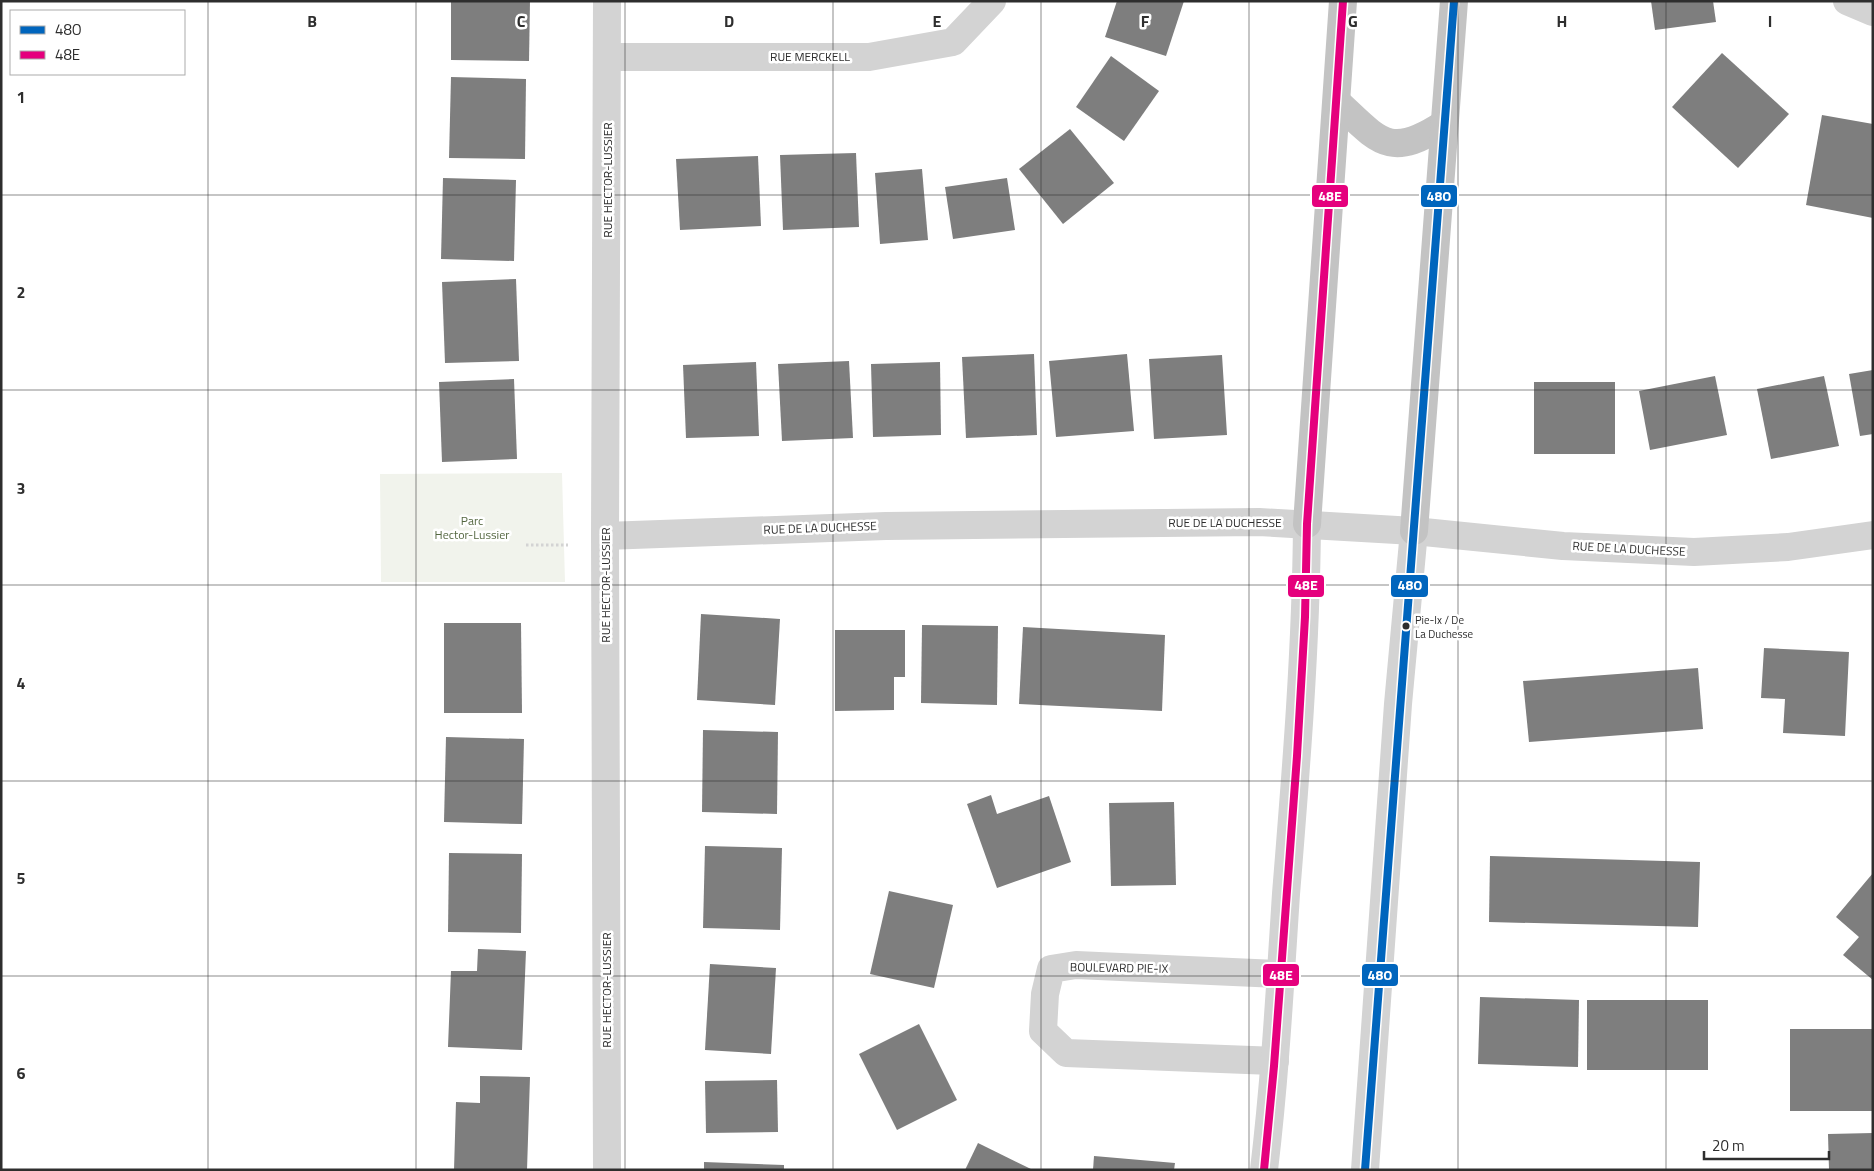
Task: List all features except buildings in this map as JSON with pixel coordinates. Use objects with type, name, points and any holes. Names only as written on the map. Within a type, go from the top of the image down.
[{"type":"highway","points":[[1307,524],[1343,1]]},
{"type":"highway","points":[[1414,531],[1454,1]]},
{"type":"highway","points":[[1337,102],[1372,134],[1390,143],[1398,144],[1418,140],[1444,124]]},
{"type":"street","name":"RUE HECTOR-LUSSIER","points":[[607,1170],[605,536],[608,1]]},
{"type":"street","name":"RUE MERCKELL","points":[[609,58],[869,57],[953,42],[992,1]]},
{"type":"street","points":[[1847,1],[1873,12]]},
{"type":"street","name":"RUE DE LA DUCHESSE","points":[[605,536],[1049,523],[1245,521],[1414,531],[1563,546],[1694,552],[1788,547],[1873,535]]},
{"type":"street","points":[[1264,1170],[1275,1061],[1303,665],[1307,584],[1307,524]]},
{"type":"street","points":[[1364,1170],[1398,704],[1414,531]]},
{"type":"street","name":"BOULEVARD PIE-IX","points":[[1275,1061],[1066,1053],[1043,1031],[1045,994],[1051,969],[1076,965],[1280,974]]},
{"type":"path","points":[[526,545],[568,545]]},
{"type":"green space","name":"Parc Hector-Lussier","points":[[562,473],[565,582],[381,582],[380,474]]},
{"type":"transit line","name":"48E","points":[[1264,1170],[1274,1066],[1297,756],[1305,617],[1307,524],[1343,1]]},
{"type":"transit line","name":"48O","points":[[1365,1170],[1454,1]]},
{"type":"place","name":"Pie-Ix / De La Duchesse","points":[[1406,626]]}]
